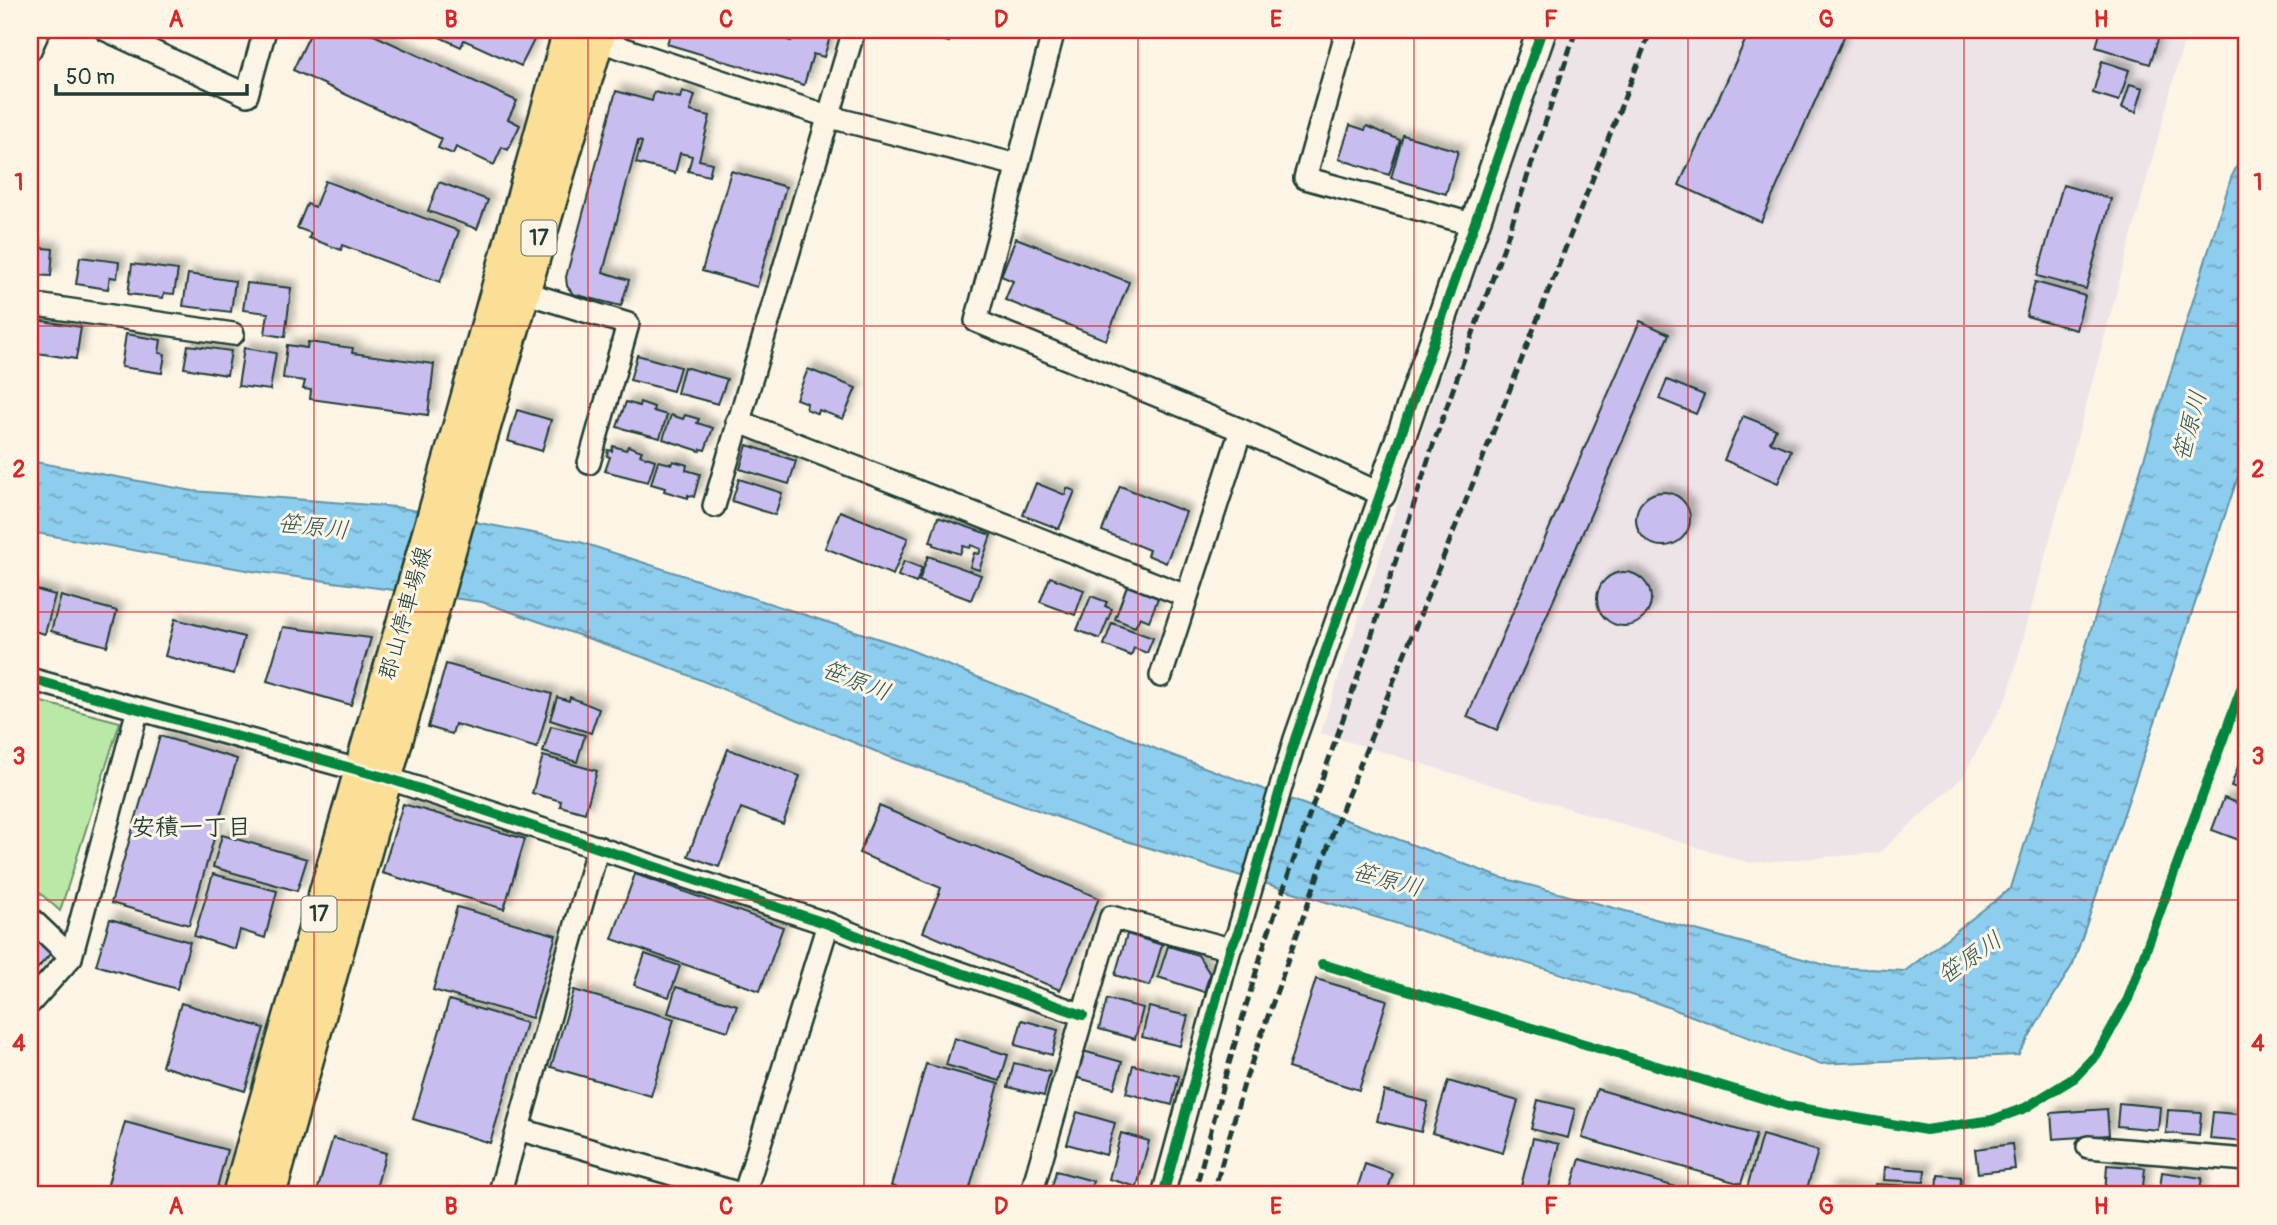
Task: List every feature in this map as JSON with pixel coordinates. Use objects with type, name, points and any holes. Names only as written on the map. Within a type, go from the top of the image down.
[{"type":"main road","name":"郡山停車場線","points":[[467,443],[523,292],[587,32]]},
{"type":"main road","name":"郡山停車場線","points":[[269,1195],[373,775],[411,636],[587,32]]},
{"type":"main road","name":"郡山停車場線","points":[[239,1195],[373,775]]},
{"type":"street","points":[[30,50],[39,30]]},
{"type":"street","points":[[106,30],[247,95],[265,30]]},
{"type":"street","points":[[714,506],[854,30]]},
{"type":"street","points":[[1054,30],[976,321],[1241,430],[1381,494]]},
{"type":"street","points":[[1347,30],[1305,178],[1472,224]]},
{"type":"street","points":[[1163,1195],[1234,941],[1295,739],[1472,224],[1542,30]]},
{"type":"street","points":[[587,32],[830,117],[1017,165]]},
{"type":"street","points":[[523,292],[628,324],[589,463]]},
{"type":"street","points":[[30,304],[233,334]]},
{"type":"street","points":[[737,421],[1186,596]]},
{"type":"street","points":[[1161,676],[1241,430]]},
{"type":"street","points":[[30,680],[373,775],[598,846],[1083,1015]]},
{"type":"street","points":[[30,1003],[71,957],[138,709]]},
{"type":"street","points":[[499,1195],[598,846]]},
{"type":"street","points":[[1031,1195],[1111,917],[1234,941]]},
{"type":"street","points":[[30,918],[71,957]]},
{"type":"street","points":[[518,1129],[744,1195],[828,924]]},
{"type":"street","points":[[2088,1147],[2247,1160]]},
{"type":"shaded area","points":[[1557,30],[2187,30],[2008,695],[1962,778],[1879,853],[1749,863],[1320,733]]},
{"type":"green space","points":[[30,699],[120,722],[60,911],[30,884]]},
{"type":"water","name":"笹原川","points":[[2247,145],[2247,450],[2073,964],[2018,1055],[1819,1064],[1657,1003],[1107,835],[887,756],[651,660],[482,602],[252,571],[30,532],[30,461],[193,491],[396,507],[580,542],[898,645],[1161,751],[1499,877],[1833,967],[1905,971],[2011,888],[2231,178]]},
{"type":"building","points":[[312,30],[363,30],[517,101],[508,119],[520,125],[508,150],[502,147],[494,165],[456,147],[453,154],[438,148],[442,139],[293,70]]},
{"type":"building","points":[[438,30],[523,30],[536,36],[521,66],[464,40],[461,47],[435,35]]},
{"type":"building","points":[[671,30],[752,30],[791,41],[795,30],[832,30],[824,57],[813,54],[804,85],[667,44]]},
{"type":"building","points":[[904,30],[952,30],[949,42]]},
{"type":"building","points":[[1750,30],[1847,30],[1761,222],[1679,185]]},
{"type":"building","points":[[2101,30],[2161,30],[2150,64],[2096,47]]},
{"type":"building","points":[[2102,61],[2129,70],[2119,101],[2093,93]]},
{"type":"building","points":[[2130,84],[2143,88],[2136,112],[2122,108]]},
{"type":"building","points":[[616,91],[652,101],[654,92],[680,98],[682,91],[695,95],[690,111],[710,116],[699,160],[712,163],[709,176],[688,171],[692,156],[680,153],[675,173],[636,163],[642,142],[638,141],[603,272],[629,280],[621,306],[573,294],[567,286],[566,277]]},
{"type":"building","points":[[1350,125],[1365,130],[1367,126],[1400,140],[1389,175],[1339,159]]},
{"type":"building","points":[[1403,135],[1458,151],[1446,194],[1391,178]]},
{"type":"building","points":[[731,171],[786,187],[757,287],[702,271]]},
{"type":"building","points":[[325,181],[459,231],[440,282],[342,245],[341,250],[309,238],[311,233],[297,228],[307,204],[315,207]]},
{"type":"building","points":[[439,182],[488,200],[477,229],[428,211]]},
{"type":"building","points":[[2063,185],[2111,199],[2086,289],[2037,276]]},
{"type":"building","points":[[1016,238],[1129,282],[1106,340],[1005,300],[1013,281],[1001,276]]},
{"type":"building","points":[[30,247],[53,249],[51,276],[30,275]]},
{"type":"building","points":[[80,257],[119,262],[117,278],[110,277],[108,289],[76,284]]},
{"type":"building","points":[[132,264],[178,270],[174,294],[164,293],[163,298],[128,294]]},
{"type":"building","points":[[188,274],[235,281],[231,312],[183,306]]},
{"type":"building","points":[[2035,282],[2085,296],[2076,330],[2026,316]]},
{"type":"building","points":[[247,283],[291,288],[285,337],[265,334],[268,313],[243,310]]},
{"type":"building","points":[[30,319],[81,327],[76,359],[30,352]]},
{"type":"building","points":[[1640,321],[1669,334],[1497,730],[1467,717]]},
{"type":"building","points":[[126,334],[161,340],[159,353],[165,354],[162,373],[121,367]]},
{"type":"building","points":[[308,342],[353,348],[352,353],[434,364],[428,415],[310,399],[311,390],[303,389],[305,381],[283,378],[287,345],[307,348]]},
{"type":"building","points":[[188,345],[231,351],[227,375],[184,368]]},
{"type":"building","points":[[244,348],[276,353],[270,390],[238,386]]},
{"type":"building","points":[[637,355],[680,367],[673,391],[630,380]]},
{"type":"building","points":[[684,367],[727,379],[718,404],[677,393]]},
{"type":"building","points":[[808,369],[856,388],[843,419],[819,410],[818,414],[806,409],[807,403],[796,399]]},
{"type":"building","points":[[1667,380],[1704,395],[1696,414],[1659,399]]},
{"type":"building","points":[[626,402],[639,406],[640,402],[654,407],[653,411],[667,415],[660,438],[617,427]]},
{"type":"building","points":[[517,410],[551,420],[542,451],[508,441]]},
{"type":"building","points":[[671,415],[683,419],[685,415],[699,419],[697,423],[713,428],[705,450],[700,451],[663,439]]},
{"type":"building","points":[[1743,416],[1776,429],[1770,442],[1791,450],[1778,483],[1724,460]]},
{"type":"building","points":[[747,445],[796,461],[789,484],[740,469]]},
{"type":"building","points":[[613,446],[626,450],[628,446],[642,451],[640,455],[655,460],[648,482],[605,471],[610,457],[607,456],[608,450],[612,451]]},
{"type":"building","points":[[658,461],[684,464],[687,465],[686,470],[700,474],[694,497],[688,495],[688,498],[664,491],[665,488],[651,484]]},
{"type":"building","points":[[739,479],[782,493],[775,515],[732,501]]},
{"type":"building","points":[[1036,483],[1065,495],[1067,488],[1075,491],[1059,529],[1023,515]]},
{"type":"building","points":[[1120,486],[1186,512],[1166,563],[1147,555],[1149,550],[1102,531]]},
{"type":"building","points":[[1663,492],[1682,500],[1690,519],[1682,538],[1663,546],[1644,538],[1636,519],[1644,500]]},
{"type":"building","points":[[840,511],[908,538],[893,575],[825,548]]},
{"type":"building","points":[[938,517],[991,535],[979,570],[970,567],[974,553],[979,554],[981,549],[971,545],[970,548],[963,546],[960,554],[930,542]]},
{"type":"building","points":[[928,556],[981,575],[971,600],[919,581]]},
{"type":"building","points":[[904,561],[922,568],[916,583],[898,576]]},
{"type":"building","points":[[1624,572],[1643,580],[1651,599],[1643,618],[1624,626],[1605,618],[1597,599],[1605,580]]},
{"type":"building","points":[[1050,577],[1084,590],[1075,615],[1040,602]]},
{"type":"building","points":[[1127,586],[1158,598],[1149,621],[1140,617],[1135,627],[1115,619]]},
{"type":"building","points":[[30,588],[55,595],[45,634],[30,630]]},
{"type":"building","points":[[61,596],[117,611],[107,646],[51,631]]},
{"type":"building","points":[[1091,596],[1107,602],[1105,606],[1112,609],[1100,639],[1077,630]]},
{"type":"building","points":[[175,619],[244,637],[234,674],[165,656]]},
{"type":"building","points":[[1112,623],[1153,638],[1147,653],[1134,648],[1131,656],[1104,645]]},
{"type":"building","points":[[283,627],[371,638],[351,705],[267,681]]},
{"type":"building","points":[[446,664],[552,694],[537,748],[455,724],[452,734],[428,727]]},
{"type":"building","points":[[557,697],[569,701],[570,697],[599,709],[591,733],[550,720]]},
{"type":"building","points":[[551,726],[585,735],[577,762],[543,752]]},
{"type":"building","points":[[160,736],[237,759],[189,925],[111,903]]},
{"type":"building","points":[[728,749],[800,776],[783,824],[741,808],[719,867],[688,856]]},
{"type":"building","points":[[543,756],[597,771],[585,813],[560,806],[561,801],[532,793]]},
{"type":"building","points":[[2242,756],[2247,758],[2247,792],[2231,786]]},
{"type":"building","points":[[2224,798],[2247,807],[2247,843],[2212,830]]},
{"type":"building","points":[[403,804],[525,839],[504,909],[382,873]]},
{"type":"building","points":[[879,806],[1099,898],[1060,990],[923,932],[941,888],[859,853]]},
{"type":"building","points":[[222,835],[307,859],[297,891],[213,867]]},
{"type":"building","points":[[213,874],[277,891],[265,938],[240,930],[235,949],[194,936]]},
{"type":"building","points":[[635,874],[783,927],[760,991],[612,939]]},
{"type":"building","points":[[457,907],[556,935],[532,1018],[433,990]]},
{"type":"building","points":[[110,919],[190,942],[177,989],[96,965]]},
{"type":"building","points":[[30,934],[51,953],[30,977]]},
{"type":"building","points":[[1127,934],[1162,945],[1150,986],[1115,975]]},
{"type":"building","points":[[1168,946],[1198,955],[1210,974],[1204,992],[1158,977]]},
{"type":"building","points":[[645,954],[680,966],[669,997],[634,985]]},
{"type":"building","points":[[1316,979],[1387,1000],[1359,1090],[1288,1068]]},
{"type":"building","points":[[676,987],[737,1005],[728,1031],[668,1013]]},
{"type":"building","points":[[574,990],[674,1019],[651,1096],[551,1067]]},
{"type":"building","points":[[1107,999],[1143,1008],[1135,1039],[1099,1029]]},
{"type":"building","points":[[449,1000],[526,1023],[490,1143],[413,1119]]},
{"type":"building","points":[[181,1003],[264,1028],[245,1091],[162,1066]]},
{"type":"building","points":[[1149,1007],[1188,1016],[1180,1046],[1142,1037]]},
{"type":"building","points":[[1022,1020],[1058,1030],[1052,1055],[1015,1045]]},
{"type":"building","points":[[954,1038],[1008,1055],[1000,1081],[946,1065]]},
{"type":"building","points":[[1083,1051],[1122,1062],[1114,1088],[1075,1077]]},
{"type":"building","points":[[1014,1063],[1050,1072],[1044,1096],[1008,1087]]},
{"type":"building","points":[[926,1064],[999,1084],[968,1195],[923,1195],[891,1186]]},
{"type":"building","points":[[1133,1065],[1179,1076],[1172,1105],[1126,1093]]},
{"type":"building","points":[[1448,1081],[1518,1101],[1503,1153],[1432,1133]]},
{"type":"building","points":[[1597,1089],[1756,1135],[1741,1184],[1582,1138]]},
{"type":"building","points":[[1384,1091],[1428,1102],[1421,1132],[1377,1121]]},
{"type":"building","points":[[1538,1100],[1575,1109],[1568,1138],[1531,1129]]},
{"type":"building","points":[[2119,1103],[2160,1107],[2158,1130],[2117,1126]]},
{"type":"building","points":[[2107,1109],[2109,1135],[2053,1139],[2051,1113]]},
{"type":"building","points":[[2168,1110],[2201,1112],[2199,1136],[2166,1133]]},
{"type":"building","points":[[1077,1112],[1115,1123],[1106,1155],[1067,1144]]},
{"type":"building","points":[[2213,1112],[2247,1115],[2247,1142],[2210,1139]]},
{"type":"building","points":[[125,1122],[227,1150],[215,1195],[105,1195]]},
{"type":"building","points":[[1121,1133],[1149,1141],[1137,1187],[1109,1179]]},
{"type":"building","points":[[1762,1135],[1818,1151],[1805,1195],[1745,1195]]},
{"type":"building","points":[[333,1138],[386,1153],[374,1195],[316,1195]]},
{"type":"building","points":[[1533,1138],[1559,1144],[1548,1192],[1521,1186]]},
{"type":"building","points":[[2012,1144],[2015,1169],[1978,1173],[1975,1149]]},
{"type":"building","points":[[1580,1159],[1700,1194],[1700,1195],[1569,1195]]},
{"type":"building","points":[[1365,1164],[1393,1174],[1386,1195],[1355,1195]]},
{"type":"building","points":[[2107,1165],[2145,1168],[2142,1195],[2105,1195]]},
{"type":"building","points":[[1885,1167],[1925,1170],[1924,1182],[1884,1180]]},
{"type":"building","points":[[1056,1171],[1093,1181],[1089,1195],[1050,1195]]},
{"type":"building","points":[[2162,1172],[2202,1178],[2199,1195],[2159,1195]]},
{"type":"building","points":[[1938,1175],[1961,1177],[1960,1195],[1937,1195]]},
{"type":"building","points":[[1875,1184],[1927,1187],[1926,1195],[1874,1195]]},
{"type":"building","points":[[1828,1189],[1872,1192],[1872,1195],[1828,1195]]},
{"type":"railway","points":[[1194,1195],[1265,942],[1365,656],[1432,448],[1506,241],[1576,30]]},
{"type":"railway","points":[[1213,1195],[1244,1084],[1335,827],[1651,30]]},
{"type":"cycle path","points":[[1163,1195],[1230,949],[1238,933],[1295,739],[1542,30]]},
{"type":"cycle path","points":[[1322,964],[1788,1106],[1926,1130],[1992,1120],[2025,1108],[2074,1078],[2098,1053],[2128,999],[2247,673]]},
{"type":"cycle path","points":[[30,679],[387,778],[828,924],[880,945],[1083,1015]]},
{"type":"district","name":"安積一丁目","points":[[191,827]]}]
